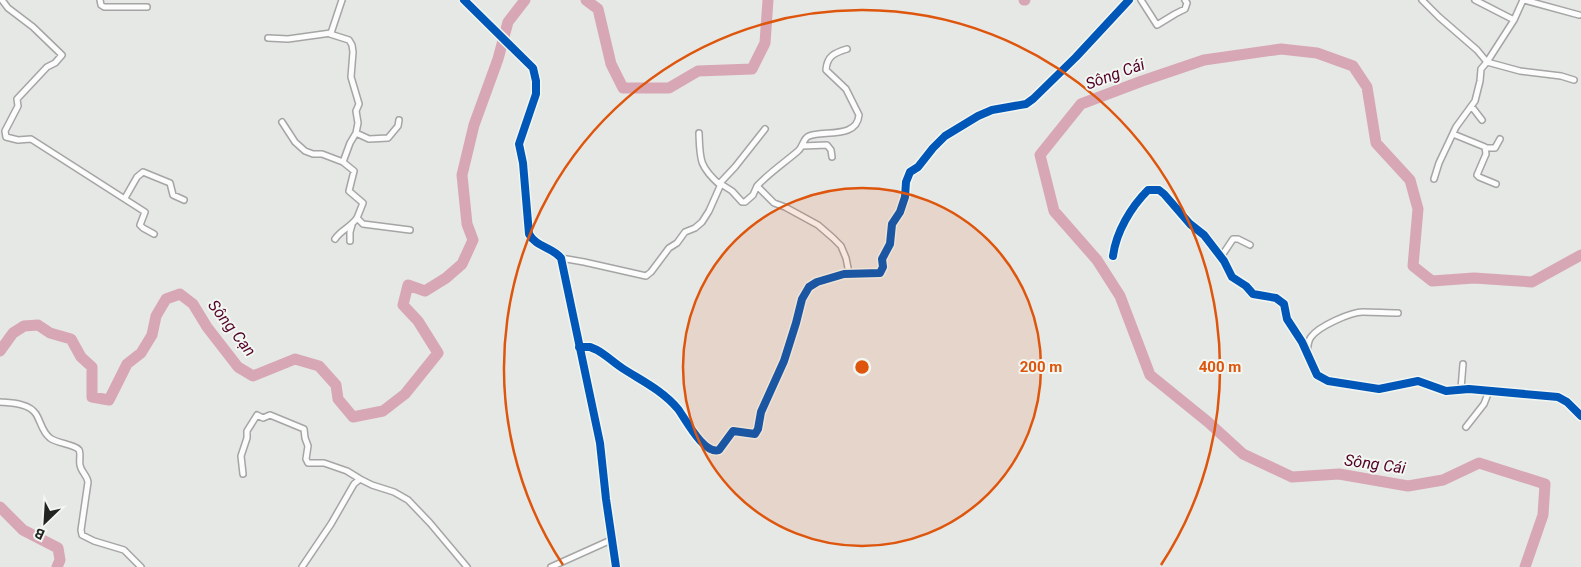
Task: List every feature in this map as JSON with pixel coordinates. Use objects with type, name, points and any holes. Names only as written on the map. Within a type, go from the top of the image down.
[{"type":"street","points":[[2,0],[8,8],[62,55],[55,63],[47,67],[17,99],[18,106],[5,131],[6,136],[18,140],[30,139],[125,198],[145,212],[140,225],[154,234]]},
{"type":"street","points":[[100,0],[101,5],[104,7],[147,7]]},
{"type":"street","points":[[330,34],[342,0]]},
{"type":"street","points":[[464,0],[532,68],[536,81],[536,94],[519,144],[523,163],[529,234],[532,240],[551,250],[561,258],[646,276],[669,248],[678,243],[686,232],[702,222],[709,211],[719,185],[735,168],[765,129]]},
{"type":"street","points":[[579,347],[590,347],[597,350],[664,395],[678,410],[696,436],[711,450],[720,450],[733,431],[752,434],[757,432],[761,412],[784,360],[802,299],[809,287],[818,282],[849,273],[880,273],[882,271],[882,259],[890,244],[892,224],[900,212],[905,197],[908,176],[933,148],[945,136],[978,116],[992,110],[1026,104],[1033,99],[1076,57],[1129,0]]},
{"type":"street","points":[[1141,0],[1157,25],[1185,9],[1187,3],[1185,0]]},
{"type":"street","points":[[1422,0],[1438,18],[1477,50],[1487,62],[1511,69],[1543,75],[1561,76],[1574,80]]},
{"type":"street","points":[[1475,0],[1514,20]]},
{"type":"street","points":[[1434,179],[1439,163],[1456,127],[1472,107],[1477,95],[1481,69],[1514,20],[1523,0],[1579,15]]},
{"type":"street","points":[[268,38],[288,39],[330,34],[349,40],[353,52],[351,77],[359,104],[356,111],[358,123],[356,133],[343,162]]},
{"type":"street","points":[[699,133],[700,155],[703,168],[719,185],[726,187],[738,199],[745,202],[753,194],[763,177],[774,172],[802,146],[805,138],[841,132],[853,127],[858,120],[859,115],[846,89],[826,70],[826,62],[829,57],[835,52],[847,49]]},
{"type":"street","points":[[1472,107],[1482,120]]},
{"type":"street","points":[[356,133],[369,139],[388,138],[398,126],[399,120]]},
{"type":"street","points":[[282,122],[291,136],[306,151],[322,154],[343,162],[354,171],[349,191],[363,203],[352,225],[350,241]]},
{"type":"street","points":[[1453,134],[1486,148],[1495,148],[1500,139]]},
{"type":"street","points":[[802,146],[827,145],[831,150],[832,157]]},
{"type":"street","points":[[1486,148],[1486,154],[1477,175],[1496,184]]},
{"type":"street","points":[[125,198],[137,177],[143,172],[170,183],[173,194],[184,200]]},
{"type":"street","points":[[757,186],[774,203],[818,225],[833,238],[841,246],[849,273]]},
{"type":"street","points":[[1113,256],[1119,232],[1132,210],[1146,191],[1149,189],[1159,190],[1168,197],[1190,224],[1204,235],[1221,257],[1229,274],[1246,286],[1253,294],[1276,298],[1284,304],[1287,319],[1307,352],[1317,375],[1328,381],[1379,389],[1390,388],[1409,382],[1418,382],[1446,391],[1461,389],[1558,397],[1567,402],[1581,416]]},
{"type":"street","points":[[357,218],[363,224],[410,230]]},
{"type":"street","points":[[335,239],[352,225]]},
{"type":"street","points":[[1221,257],[1233,239],[1238,239],[1250,245]]},
{"type":"street","points":[[561,258],[600,443],[611,540],[616,567]]},
{"type":"street","points":[[1307,352],[1310,338],[1314,334],[1351,313],[1398,313]]},
{"type":"street","points":[[1461,389],[1463,364]]},
{"type":"street","points":[[1466,427],[1484,404],[1488,391]]},
{"type":"street","points":[[0,402],[12,402],[28,407],[37,415],[39,422],[49,437],[57,442],[78,448],[80,451],[80,467],[88,482],[81,530],[82,535],[94,541],[124,550],[141,567]]},
{"type":"street","points":[[242,474],[241,456],[248,430],[256,415],[263,418],[270,415],[304,429],[308,446],[306,459],[308,463],[324,463],[372,485],[400,494],[430,523],[467,567]]},
{"type":"street","points":[[302,567],[331,524],[354,484],[360,479]]},
{"type":"street","points":[[551,567],[611,540]]},
{"type":"waterway","name":"Sông Cạn","points":[[0,351],[13,333],[24,326],[38,325],[50,333],[71,339],[81,357],[92,367],[92,397],[109,400],[127,364],[141,353],[152,335],[156,316],[166,299],[180,294],[193,304],[207,327],[238,367],[253,376],[295,359],[319,366],[336,385],[338,399],[353,417],[383,411],[405,394],[438,353],[418,321],[403,305],[408,285],[425,291],[446,278],[462,264],[473,240],[467,224],[462,175],[474,125],[498,59],[508,22],[525,0]]},
{"type":"waterway","name":"Sông Cạn","points":[[586,0],[598,9],[611,64],[623,88],[669,88],[698,71],[752,69],[765,43],[768,0]]},
{"type":"waterway","name":"Sông Cái","points":[[1525,567],[1543,515],[1545,484],[1479,463],[1443,480],[1408,486],[1339,474],[1292,477],[1243,454],[1208,422],[1150,375],[1120,296],[1097,260],[1054,211],[1040,155],[1081,104],[1142,81],[1204,60],[1281,49],[1317,53],[1353,66],[1367,87],[1376,143],[1410,180],[1418,209],[1413,266],[1432,281],[1474,278],[1532,282],[1581,255]]},
{"type":"waterway","name":"Sông Cạn","points":[[0,507],[23,530],[58,548],[60,560],[57,567]]},
{"type":"cycle path","points":[[464,0],[533,68],[536,94],[519,144],[523,163],[529,234],[536,242],[553,251],[561,258],[600,443],[616,567]]},
{"type":"cycle path","points":[[579,347],[590,347],[597,350],[652,386],[672,402],[696,436],[713,450],[719,450],[733,431],[755,434],[758,429],[761,412],[784,361],[802,299],[809,287],[817,282],[844,274],[880,273],[883,267],[882,259],[890,244],[892,224],[900,212],[910,172],[918,167],[945,136],[978,116],[992,110],[1026,104],[1033,99],[1076,57],[1129,0]]},
{"type":"cycle path","points":[[1113,256],[1117,238],[1130,212],[1148,190],[1159,190],[1190,224],[1204,235],[1224,261],[1232,277],[1246,286],[1253,294],[1276,298],[1284,304],[1287,319],[1302,342],[1317,375],[1328,381],[1379,389],[1418,381],[1446,391],[1469,389],[1558,397],[1567,402],[1581,416]]}]
